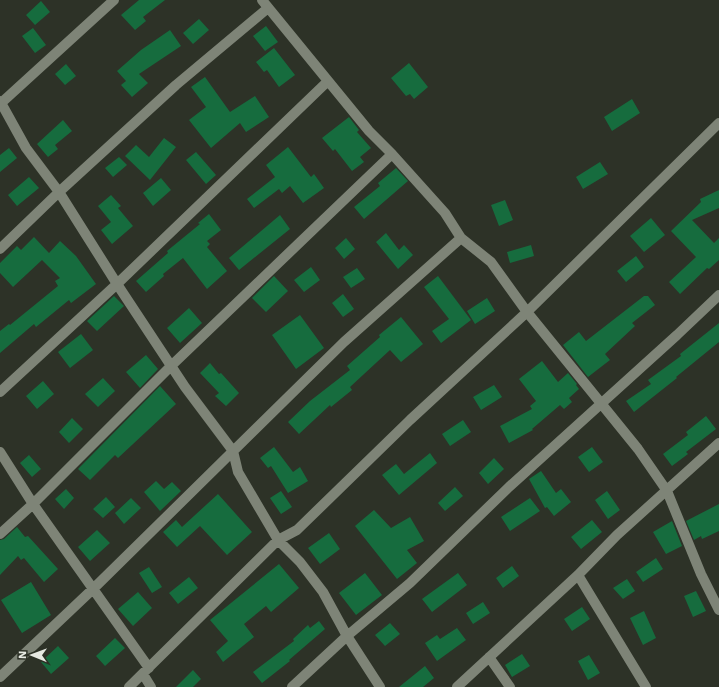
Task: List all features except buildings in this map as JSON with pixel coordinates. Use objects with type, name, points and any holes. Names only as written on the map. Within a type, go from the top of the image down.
[{"type":"street","points":[[114,0],[0,103],[26,148],[59,192],[117,284],[185,387],[233,451],[238,472],[278,540],[300,562],[323,592],[347,636],[380,687]]},
{"type":"street","points":[[0,249],[59,192],[265,4],[369,131],[392,154],[445,213],[461,238],[491,262],[527,312],[638,449],[667,491],[701,574],[719,610]]},
{"type":"street","points":[[0,392],[117,284],[328,81]]},
{"type":"street","points":[[129,687],[278,540],[297,530],[410,420],[527,312],[719,123]]},
{"type":"street","points":[[0,534],[33,504],[171,366],[392,154]]},
{"type":"street","points":[[0,677],[94,588],[344,342],[461,238]]},
{"type":"street","points":[[292,687],[347,636],[410,583],[509,487],[719,295]]},
{"type":"street","points":[[457,687],[578,575],[617,535],[719,443]]},
{"type":"street","points":[[0,452],[33,504],[94,588],[146,671],[151,687]]},
{"type":"street","points":[[578,575],[646,687]]},
{"type":"street","points":[[489,657],[510,687]]}]
